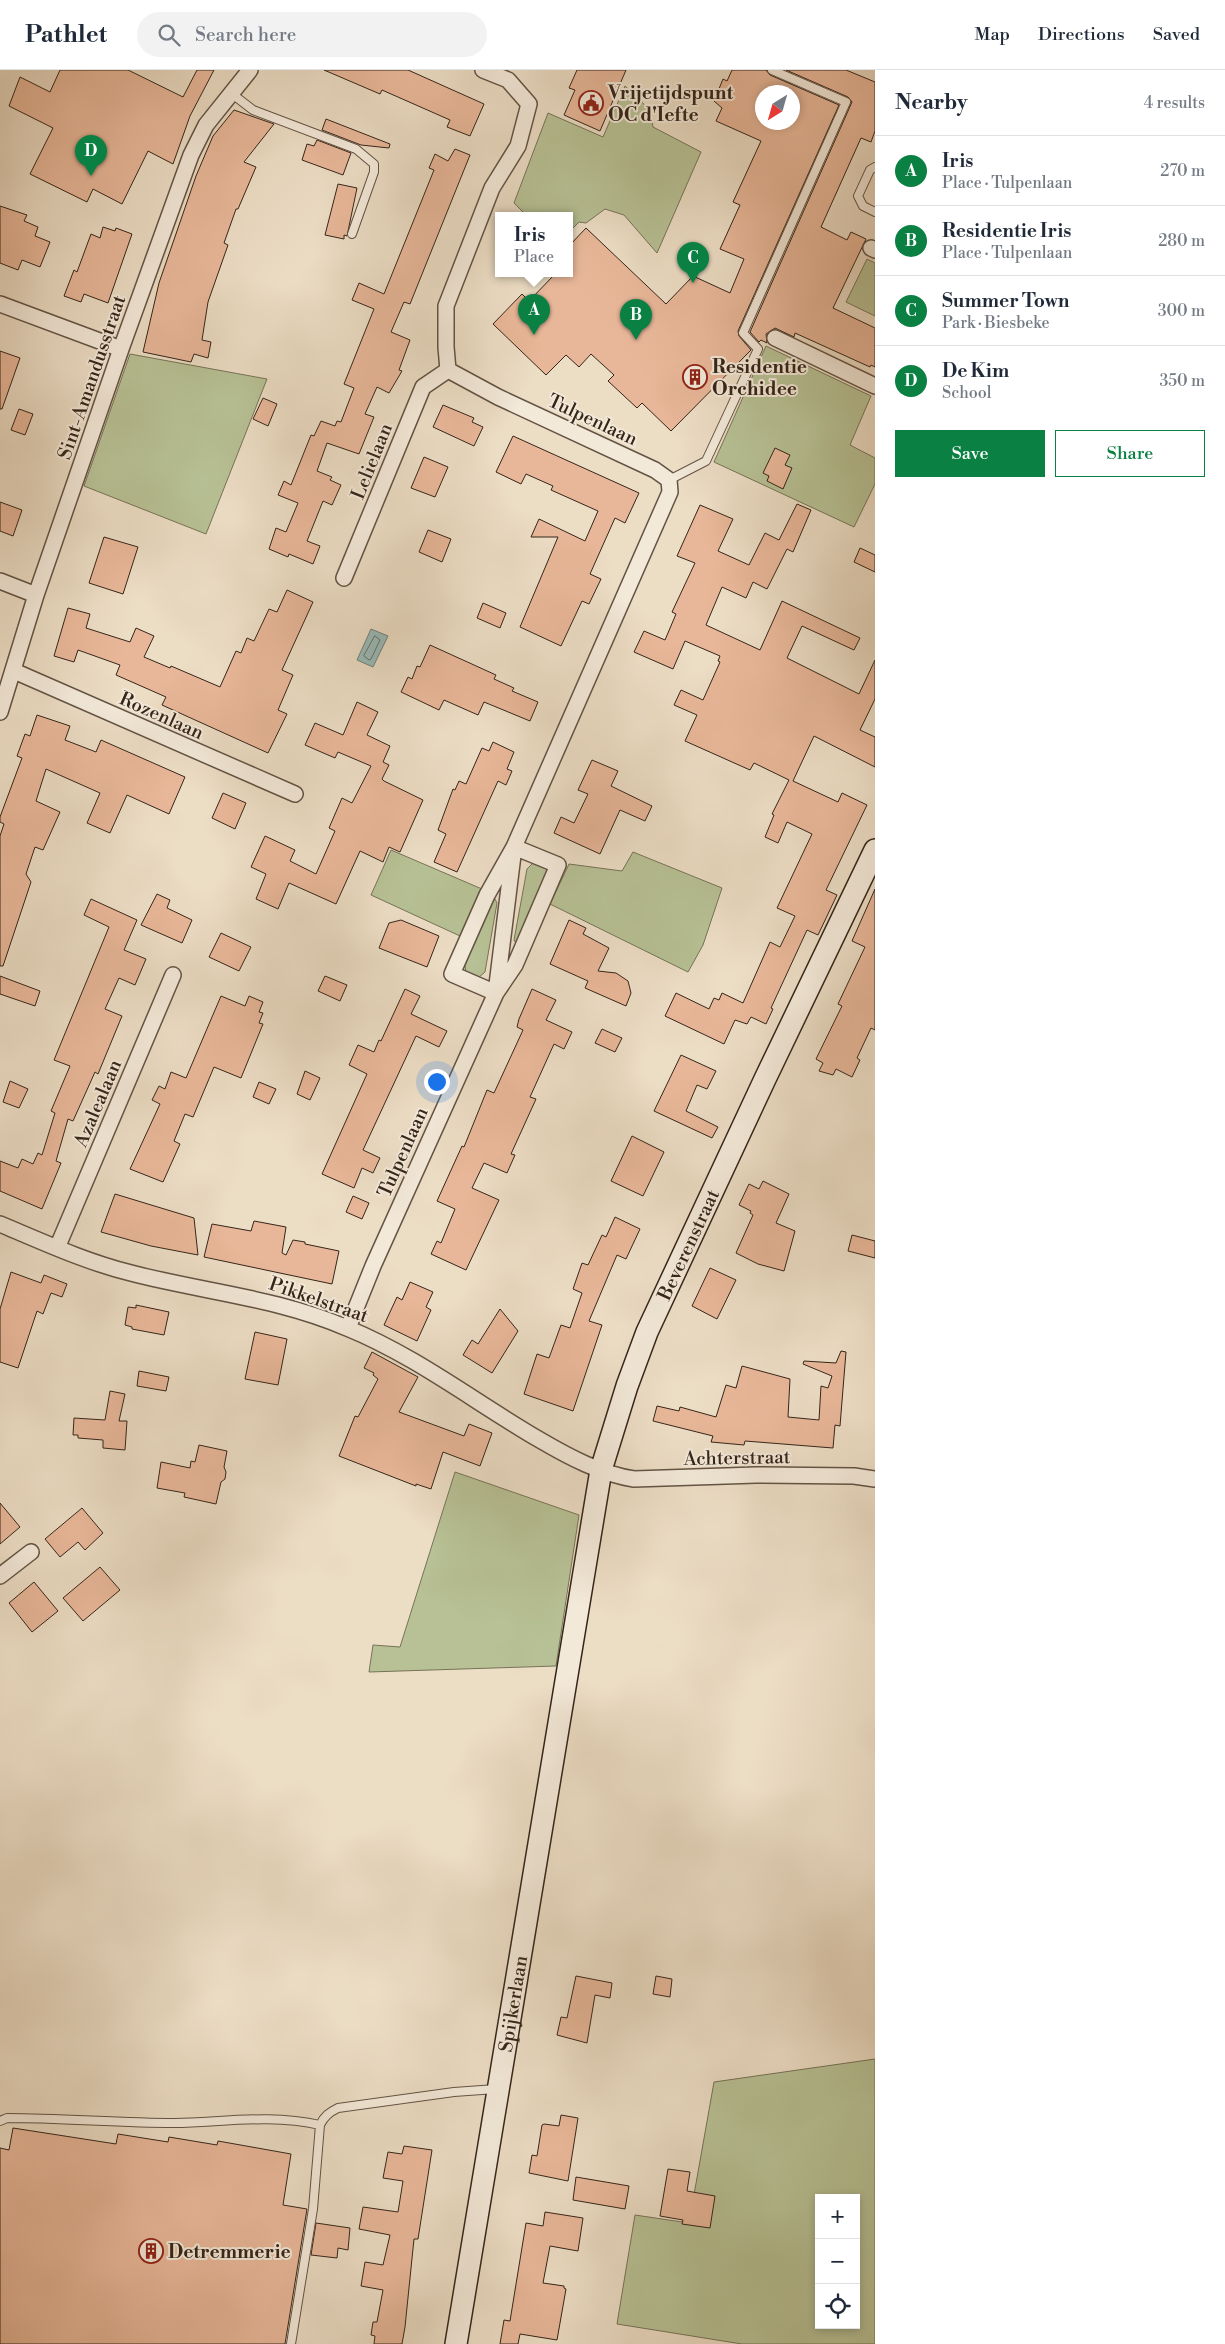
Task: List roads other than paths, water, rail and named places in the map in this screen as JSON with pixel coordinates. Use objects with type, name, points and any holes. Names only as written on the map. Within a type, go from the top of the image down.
[{"type":"street","name":"Sint-Amandusstraat","points":[[0,712],[36,595],[121,349],[191,155],[206,125],[250,70]]},
{"type":"street","points":[[448,370],[446,306],[492,188],[518,146],[529,104],[508,80],[483,70]]},
{"type":"street","points":[[0,304],[121,349]]},
{"type":"street","points":[[775,338],[875,386]]},
{"type":"street","name":"Tulpenlaan","points":[[448,370],[498,397],[655,470],[669,480],[670,492],[514,847],[487,895],[452,974],[496,994]]},
{"type":"street","name":"Lelielaan","points":[[344,578],[423,387],[448,370]]},
{"type":"street","points":[[0,581],[36,595]]},
{"type":"street","name":"Rozenlaan","points":[[14,671],[295,794]]},
{"type":"street","name":"Tulpenlaan","points":[[496,994],[514,847]]},
{"type":"street","name":"Tulpenlaan","points":[[348,1328],[377,1257],[496,994],[515,965],[558,865],[514,847]]},
{"type":"street","name":"Beverenstraat","points":[[568,1663],[600,1470],[627,1386],[647,1332],[765,1079],[875,850]]},
{"type":"street","name":"Azalealaan","points":[[57,1248],[173,975]]},
{"type":"street","name":"Pikkelstraat","points":[[0,1224],[57,1248],[131,1274],[257,1299],[293,1308],[348,1328],[418,1364],[517,1427],[600,1470]]},
{"type":"street","name":"Achterstraat","points":[[600,1470],[615,1476],[634,1479],[756,1475],[854,1476],[875,1479]]},
{"type":"street","points":[[0,1576],[31,1552]]},
{"type":"street","name":"Spijkerlaan","points":[[456,2344],[568,1663]]},
{"type":"lane","points":[[669,480],[706,461],[758,349],[743,333],[846,102],[772,70]]},
{"type":"lane","points":[[231,93],[253,110],[356,149],[374,164],[374,172],[352,234]]},
{"type":"lane","points":[[875,167],[870,170],[858,196],[863,206],[875,212]]},
{"type":"lane","points":[[291,2344],[313,2209],[320,2125],[327,2115],[338,2108],[454,2092],[499,2088]]},
{"type":"lane","points":[[0,2121],[7,2118],[54,2118],[174,2123],[277,2119],[320,2125]]},
{"type":"water","points":[[371,629],[388,636],[373,667],[357,660]]},
{"type":"place","name":"Vrijetijdspunt OC d'Iefte","points":[[591,103]]},
{"type":"place","name":"De Kim","points":[[91,176]]},
{"type":"place","name":"Summer Town","points":[[693,283]]},
{"type":"place","name":"Iris","points":[[534,335]]},
{"type":"place","name":"Residentie Iris","points":[[636,340]]},
{"type":"place","name":"Residentie Orchidee","points":[[695,377]]},
{"type":"place","name":"Detremmerie","points":[[151,2251]]}]
